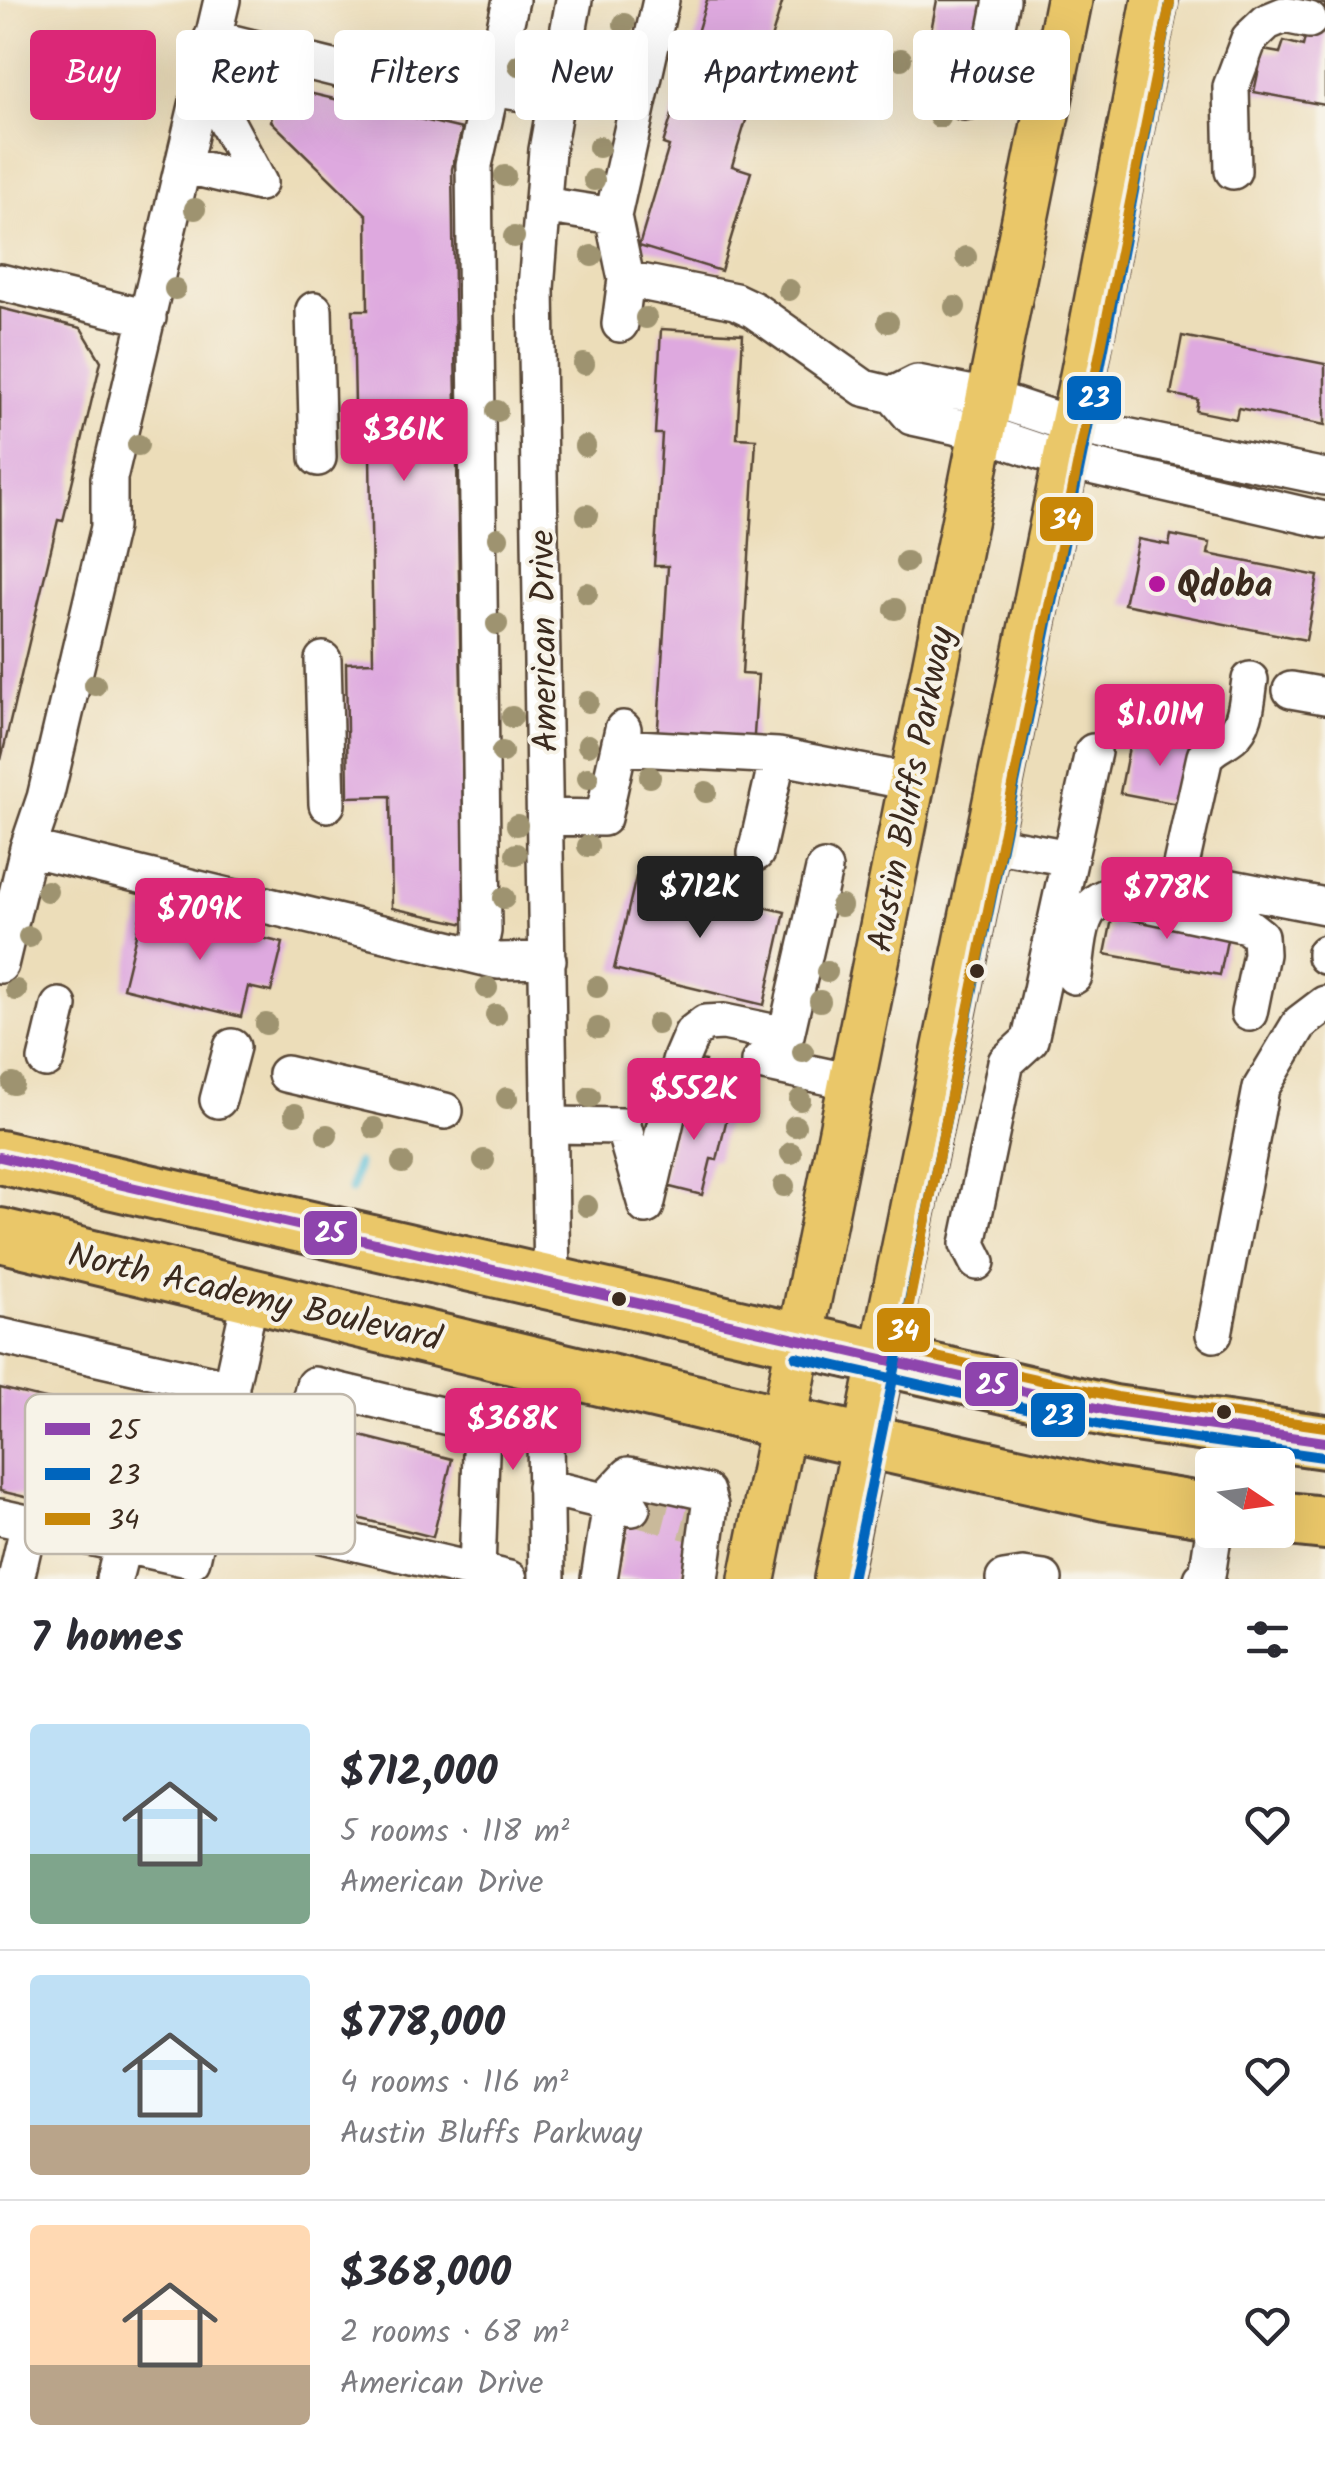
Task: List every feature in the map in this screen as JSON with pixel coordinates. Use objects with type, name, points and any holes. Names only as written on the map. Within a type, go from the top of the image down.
[{"type":"highway","points":[[0,1157],[1114,1412],[1325,1442]]},
{"type":"highway","name":"North Academy Boulevard","points":[[0,1235],[784,1423],[1106,1494],[1195,1509]]},
{"type":"highway","points":[[1295,1520],[1325,1523]]},
{"type":"main road","name":"Austin Bluffs Parkway","points":[[752,1579],[1069,0]]},
{"type":"main road","points":[[837,1579],[1155,0]]},
{"type":"street","points":[[214,30],[222,0]]},
{"type":"street","points":[[495,71],[511,0]]},
{"type":"street","name":"American Drive","points":[[568,30],[574,0]]},
{"type":"street","points":[[620,324],[626,279],[613,216],[661,0]]},
{"type":"street","points":[[996,30],[1002,0]]},
{"type":"street","points":[[1234,171],[1230,87],[1249,39],[1267,22],[1284,15],[1309,20]]},
{"type":"street","points":[[0,965],[86,633],[110,527],[110,478],[193,120]]},
{"type":"street","points":[[183,165],[259,183],[225,120]]},
{"type":"street","points":[[478,956],[484,931],[474,165],[484,120]]},
{"type":"street","name":"American Drive","points":[[552,1285],[536,288],[553,120]]},
{"type":"street","points":[[543,205],[613,216]]},
{"type":"street","points":[[626,279],[735,301],[754,310],[864,388],[893,395],[917,382],[985,415],[1325,520]]},
{"type":"street","points":[[0,282],[148,318]]},
{"type":"street","points":[[314,310],[318,458]]},
{"type":"street","points":[[1068,442],[1325,477]]},
{"type":"street","points":[[323,660],[327,804]]},
{"type":"street","points":[[1250,680],[1241,725],[1232,736],[1214,744],[1205,756],[1184,879],[1325,906]]},
{"type":"street","points":[[546,817],[603,818],[621,738],[778,756],[912,782]]},
{"type":"street","points":[[977,1262],[968,1244],[1006,1062],[1030,1040],[1094,752]]},
{"type":"street","points":[[756,853],[778,756]]},
{"type":"street","points":[[985,843],[1070,858]]},
{"type":"street","points":[[28,848],[498,961],[548,960]]},
{"type":"street","points":[[824,869],[786,1036],[759,1062],[852,1082]]},
{"type":"street","points":[[1074,976],[1085,913],[1095,900],[1109,896],[1246,925],[1260,936],[1261,954],[1249,1013]]},
{"type":"street","points":[[1214,1334],[1261,1088],[1300,1023],[1325,1004]]},
{"type":"street","points":[[46,1060],[59,1006]]},
{"type":"street","points":[[552,1126],[623,1126],[646,1206],[680,1061],[692,1033],[705,1024],[724,1022],[786,1036]]},
{"type":"street","points":[[218,1100],[232,1046]]},
{"type":"street","points":[[286,1074],[446,1111]]},
{"type":"street","points":[[230,1394],[251,1296]]},
{"type":"street","points":[[0,1336],[231,1388]]},
{"type":"street","points":[[544,1365],[547,1579]]},
{"type":"street","points":[[312,1394],[314,1385],[352,1394]]},
{"type":"street","points":[[355,1395],[482,1424],[493,1575],[355,1543]]},
{"type":"street","points":[[622,1505],[613,1492],[628,1476],[706,1492],[710,1506],[700,1525],[700,1579]]},
{"type":"street","points":[[546,1488],[622,1505]]},
{"type":"street","points":[[599,1579],[622,1505]]},
{"type":"street","points":[[14,1520],[16,1579]]},
{"type":"street","points":[[1202,1579],[1207,1576],[1211,1548]]},
{"type":"street","points":[[114,1579],[120,1554]]},
{"type":"street","points":[[150,1554],[190,1569]]},
{"type":"street","points":[[1004,1579],[1044,1579]]},
{"type":"building","points":[[707,0],[783,0],[774,30],[698,30]]},
{"type":"building","points":[[937,0],[984,0],[979,30],[931,30]]},
{"type":"building","points":[[1313,2],[1325,4],[1325,105],[1254,92],[1263,50],[1280,53],[1284,41],[1303,46]]},
{"type":"building","points":[[314,94],[334,99],[334,120],[424,120],[462,129],[452,169],[465,924],[392,908],[390,796],[348,797],[346,663],[373,662],[370,453],[356,453],[353,310],[368,310],[367,215],[271,121],[314,120]]},
{"type":"building","points":[[670,120],[746,120],[732,166],[751,172],[721,271],[639,246],[669,146],[663,144]]},
{"type":"building","points":[[0,308],[81,328],[101,361],[63,521],[58,520],[1,760]]},
{"type":"building","points":[[661,329],[743,334],[737,438],[756,439],[742,674],[758,675],[753,750],[657,743],[668,566],[654,566],[662,434],[655,434]]},
{"type":"building","points":[[1182,336],[1325,364],[1325,425],[1238,408],[1236,419],[1196,411],[1198,400],[1171,394]]},
{"type":"building","points":[[1171,535],[1210,543],[1208,554],[1318,576],[1306,640],[1124,604],[1138,539],[1169,545]]},
{"type":"building","points":[[1132,732],[1200,745],[1188,806],[1120,793]]},
{"type":"building","points":[[636,877],[785,912],[764,1005],[614,969]]},
{"type":"building","points":[[1114,909],[1229,930],[1220,975],[1105,954]]},
{"type":"building","points":[[142,910],[283,943],[271,992],[248,987],[241,1017],[123,988]]},
{"type":"building","points":[[690,1058],[705,1061],[701,1079],[686,1076]]},
{"type":"building","points":[[680,1093],[730,1105],[717,1160],[711,1159],[702,1195],[662,1185]]},
{"type":"building","points":[[0,1388],[25,1394],[25,1497],[0,1491]]},
{"type":"building","points":[[355,1435],[452,1459],[433,1537],[355,1517]]},
{"type":"building","points":[[635,1489],[698,1501],[682,1579],[617,1579]]},
{"type":"waterway","points":[[351,1190],[357,1164]]},
{"type":"tunnel","points":[[632,1508],[693,1524]]},
{"type":"transit line","name":"23","points":[[852,1579],[1099,374],[1170,3]]},
{"type":"transit line","name":"34","points":[[1170,3],[900,1349],[1117,1397],[1325,1427]]},
{"type":"transit line","name":"25","points":[[0,1157],[1114,1412],[1325,1442]]},
{"type":"transit line","name":"23","points":[[796,1357],[1111,1427],[1323,1457]]},
{"type":"place","name":"Qdoba","points":[[1157,584]]}]
